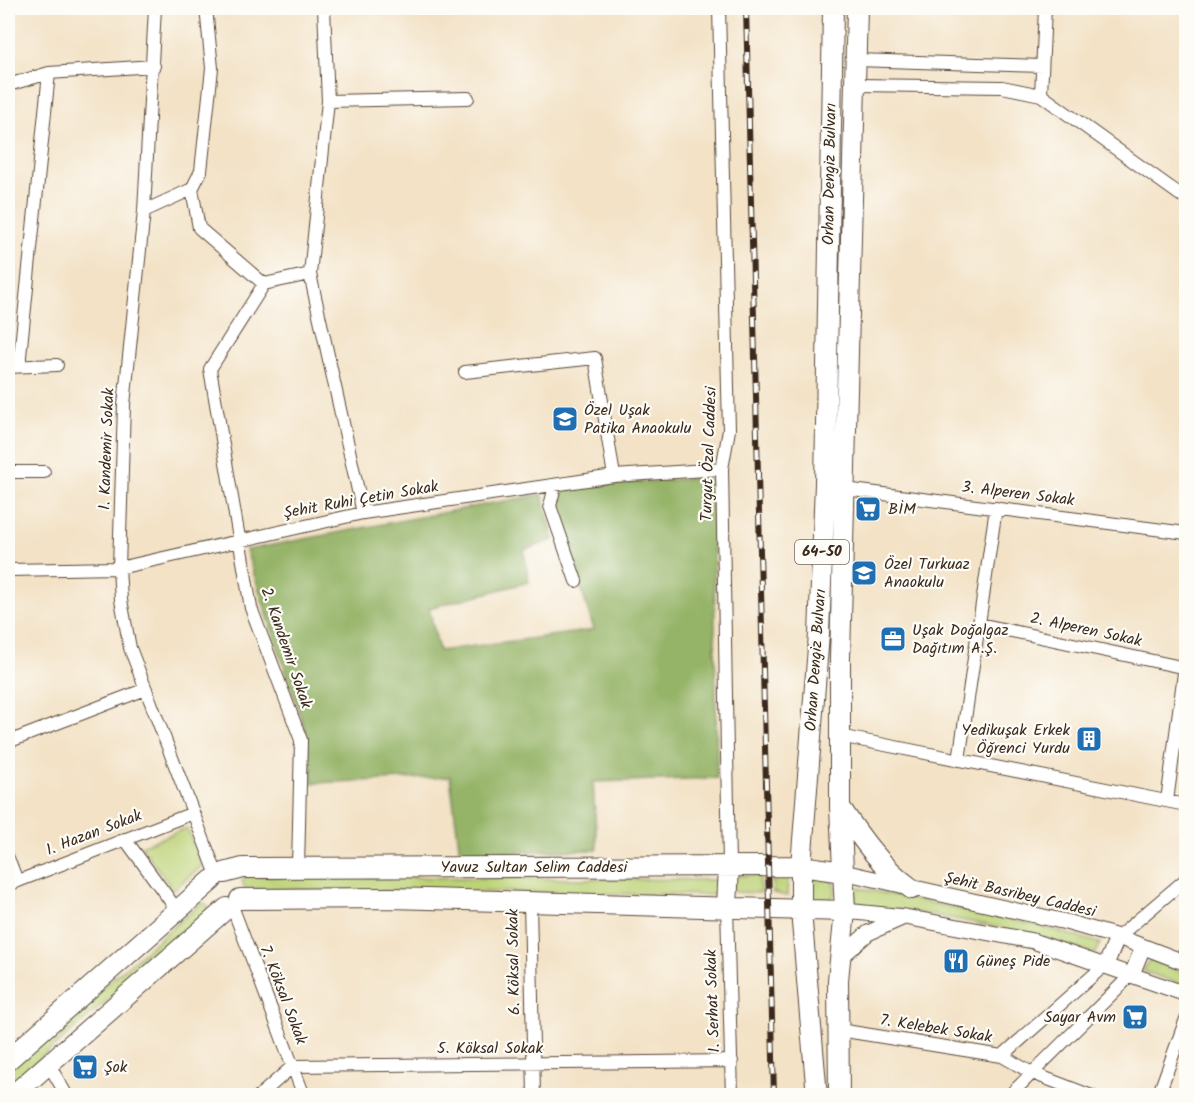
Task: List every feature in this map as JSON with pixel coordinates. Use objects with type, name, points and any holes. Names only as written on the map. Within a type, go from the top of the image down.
[{"type":"main road","name":"Orhan Dengiz Bulvarı","points":[[817,1095],[801,911],[801,866],[819,634],[825,484],[833,8]]},
{"type":"main road","name":"Orhan Dengiz Bulvarı","points":[[839,1095],[840,958],[845,911],[840,807],[840,736],[857,8]]},
{"type":"main road","points":[[840,807],[870,851],[893,876],[912,889]]},
{"type":"main road","points":[[727,906],[729,866]]},
{"type":"main road","name":"Yavuz Sultan Selim Caddesi","points":[[218,876],[243,868],[801,866],[843,872]]},
{"type":"main road","points":[[218,876],[209,896],[216,905],[233,904]]},
{"type":"main road","points":[[8,1060],[218,876],[238,879],[242,889],[233,904],[12,1095]]},
{"type":"main road","name":"Yavuz Sultan Selim Caddesi","points":[[233,904],[391,898],[845,911]]},
{"type":"street","name":"1. Kandemir Sokak","points":[[155,8],[154,66],[144,211],[124,405],[119,568],[122,620],[130,648],[218,876]]},
{"type":"street","points":[[206,8],[212,68],[201,171],[192,189],[199,228],[264,284],[309,274]]},
{"type":"street","points":[[324,8],[328,101],[309,274],[363,513]]},
{"type":"street","name":"Turgut Özal Caddesi","points":[[719,8],[729,430],[722,469],[729,866]]},
{"type":"street","points":[[1041,95],[1045,8]]},
{"type":"street","points":[[856,60],[1042,66]]},
{"type":"street","points":[[8,85],[50,73],[154,66]]},
{"type":"street","points":[[50,73],[13,367],[57,365]]},
{"type":"street","points":[[856,85],[1002,87],[1041,95],[1186,199]]},
{"type":"street","points":[[328,101],[468,98]]},
{"type":"street","points":[[144,211],[192,189]]},
{"type":"street","name":"2. Kandemir Sokak","points":[[264,284],[210,369],[251,608],[301,740],[298,868]]},
{"type":"street","points":[[465,372],[595,358],[614,476]]},
{"type":"street","name":"Şehit Ruhi Çetin Sokak","points":[[8,570],[119,568],[363,513],[614,476],[722,469]]},
{"type":"street","points":[[8,472],[44,472]]},
{"type":"street","points":[[555,486],[550,506],[576,581]]},
{"type":"street","name":"3. Alperen Sokak","points":[[845,489],[1186,533]]},
{"type":"street","points":[[959,760],[996,508]]},
{"type":"street","name":"2. Alperen Sokak","points":[[979,624],[1186,665]]},
{"type":"street","points":[[1167,801],[1186,665]]},
{"type":"street","points":[[8,742],[146,689]]},
{"type":"street","points":[[840,736],[1186,805]]},
{"type":"street","name":"1. Hazan Sokak","points":[[12,883],[193,813]]},
{"type":"street","points":[[124,839],[177,910]]},
{"type":"street","points":[[8,858],[12,883]]},
{"type":"street","name":"Şehit Basribey Caddesi","points":[[843,872],[1066,922],[1118,937],[1186,963]]},
{"type":"street","points":[[1002,1056],[1106,964],[1118,937],[1186,879]]},
{"type":"street","name":"6. Köksal Sokak","points":[[530,901],[534,1095]]},
{"type":"street","name":"7. Köksal Sokak","points":[[233,904],[304,1095]]},
{"type":"street","name":"1. Serhat Sokak","points":[[727,906],[732,1095]]},
{"type":"street","points":[[845,911],[905,917],[1034,941],[1106,964],[1186,994]]},
{"type":"street","points":[[840,958],[868,933],[905,917]]},
{"type":"street","points":[[1009,1095],[1132,974],[1143,947]]},
{"type":"street","points":[[1158,1095],[1186,1019]]},
{"type":"street","name":"7. Kelebek Sokak","points":[[839,1030],[1002,1056],[1032,1072],[1092,1095]]},
{"type":"street","name":"5. Köksal Sokak","points":[[293,1065],[732,1061]]},
{"type":"street","points":[[48,1063],[66,1095]]},
{"type":"street","points":[[259,1095],[293,1065]]},
{"type":"green space","points":[[705,477],[713,486],[717,778],[593,782],[597,850],[460,853],[450,777],[313,783],[306,733],[246,550],[542,494],[554,540],[524,550],[529,582],[429,608],[439,651],[594,630],[556,507],[564,488]]},
{"type":"green space","points":[[187,828],[202,866],[173,890],[141,846]]},
{"type":"green space","points":[[760,875],[760,893],[733,892],[735,876]]},
{"type":"green space","points":[[788,875],[787,896],[773,893],[773,876]]},
{"type":"green space","points":[[247,876],[720,880],[720,895],[245,889],[242,880]]},
{"type":"green space","points":[[822,876],[831,880],[835,889],[831,898],[822,902],[813,898],[809,889],[813,880]]},
{"type":"green space","points":[[855,887],[1036,925],[1100,943],[1096,954],[977,923],[855,905]]},
{"type":"green space","points":[[205,903],[209,908],[208,914],[8,1086],[8,1068],[200,904]]},
{"type":"green space","points":[[1150,959],[1186,974],[1186,986],[1143,971]]},
{"type":"railway","points":[[746,8],[774,1096]]},
{"type":"place","name":"Özel Uşak Patika Anaokulu","points":[[565,419]]},
{"type":"place","name":"BİM","points":[[868,509]]},
{"type":"place","name":"Özel Turkuaz Anaokulu","points":[[864,573]]},
{"type":"place","name":"Uşak Doğalgaz Dağıtım A.Ş.","points":[[893,639]]},
{"type":"place","name":"Yedikuşak Erkek Öğrenci Yurdu","points":[[1089,739]]},
{"type":"place","name":"Güneş Pide","points":[[956,961]]},
{"type":"place","name":"Sayar Avm","points":[[1135,1017]]},
{"type":"place","name":"Şok","points":[[85,1067]]}]
